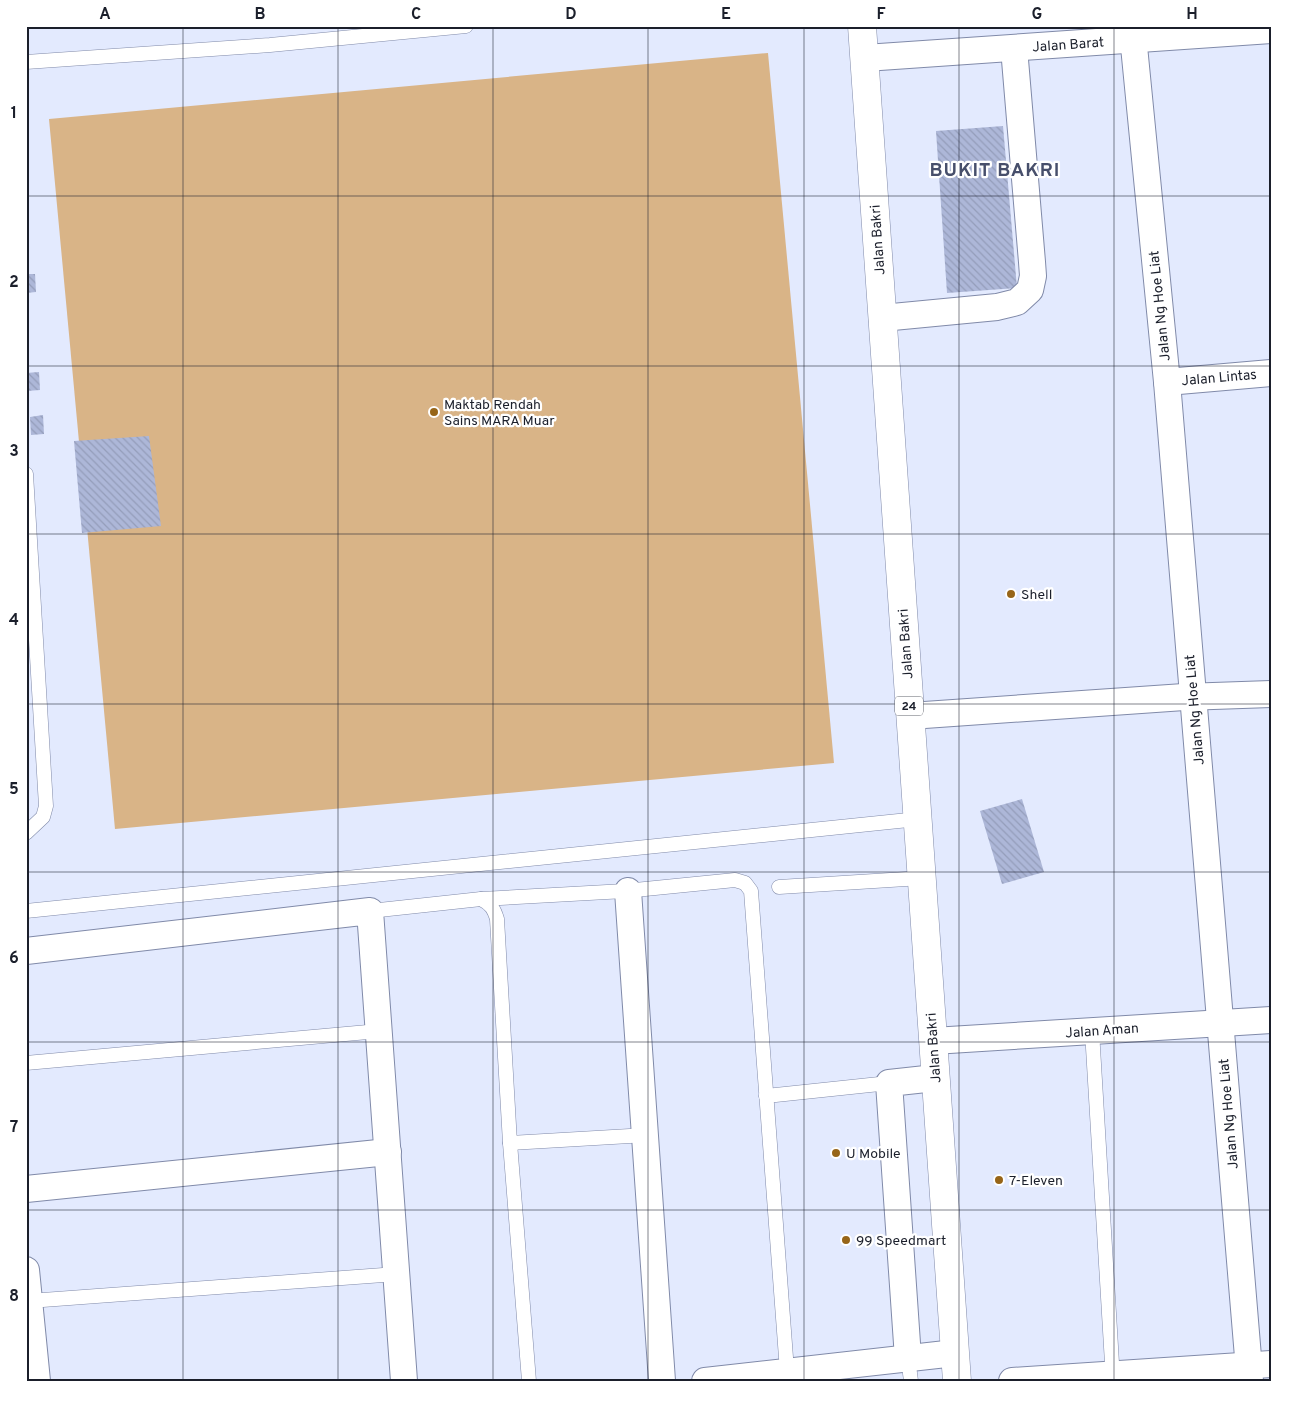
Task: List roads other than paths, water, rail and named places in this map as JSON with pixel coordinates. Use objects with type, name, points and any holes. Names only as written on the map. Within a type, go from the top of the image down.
[{"type":"main road","name":"Jalan Bakri","points":[[862,26],[957,1381]]},
{"type":"street","name":"Jalan Barat","points":[[864,58],[1014,48],[1133,33],[1271,30]]},
{"type":"street","name":"Jalan Ng Hoe Liat","points":[[1133,33],[1167,382],[1181,698],[1220,1023],[1256,1370]]},
{"type":"street","points":[[882,318],[997,307],[1018,302],[1030,290],[1033,276],[1014,48]]},
{"type":"street","name":"Jalan Lintas","points":[[1167,382],[1271,373]]},
{"type":"street","points":[[910,716],[1271,694]]},
{"type":"street","points":[[628,891],[647,1135],[662,1381]]},
{"type":"street","points":[[26,951],[370,911],[404,1381]]},
{"type":"street","name":"Jalan Aman","points":[[933,1041],[1271,1020]]},
{"type":"street","points":[[910,1369],[889,1083],[936,1078]]},
{"type":"street","points":[[26,1189],[388,1152]]},
{"type":"street","points":[[26,1270],[37,1381]]},
{"type":"street","points":[[705,1381],[787,1371],[910,1369],[955,1353]]},
{"type":"street","points":[[1012,1381],[1256,1370]]},
{"type":"lane","points":[[26,62],[270,45],[466,26]]},
{"type":"lane","points":[[26,474],[46,806],[43,818],[26,833]]},
{"type":"lane","points":[[26,911],[918,819]]},
{"type":"lane","points":[[779,887],[922,878]]},
{"type":"lane","points":[[370,911],[481,899],[628,891],[735,880],[745,883],[751,891],[787,1371]]},
{"type":"lane","points":[[481,899],[490,903],[498,919],[510,1143],[529,1381]]},
{"type":"lane","points":[[26,1063],[379,1030]]},
{"type":"lane","points":[[1092,1031],[1113,1377]]},
{"type":"lane","points":[[766,1096],[889,1083]]},
{"type":"lane","points":[[510,1143],[647,1135]]},
{"type":"lane","points":[[29,1301],[397,1274]]},
{"type":"place","name":"Maktab Rendah Sains MARA Muar","points":[[434,412]]},
{"type":"place","name":"Shell","points":[[1011,594]]},
{"type":"place","name":"U Mobile","points":[[836,1153]]},
{"type":"place","name":"7-Eleven","points":[[999,1180]]},
{"type":"place","name":"99 Speedmart","points":[[846,1240]]},
{"type":"district","name":"BUKIT BAKRI","points":[[995,169]]}]
